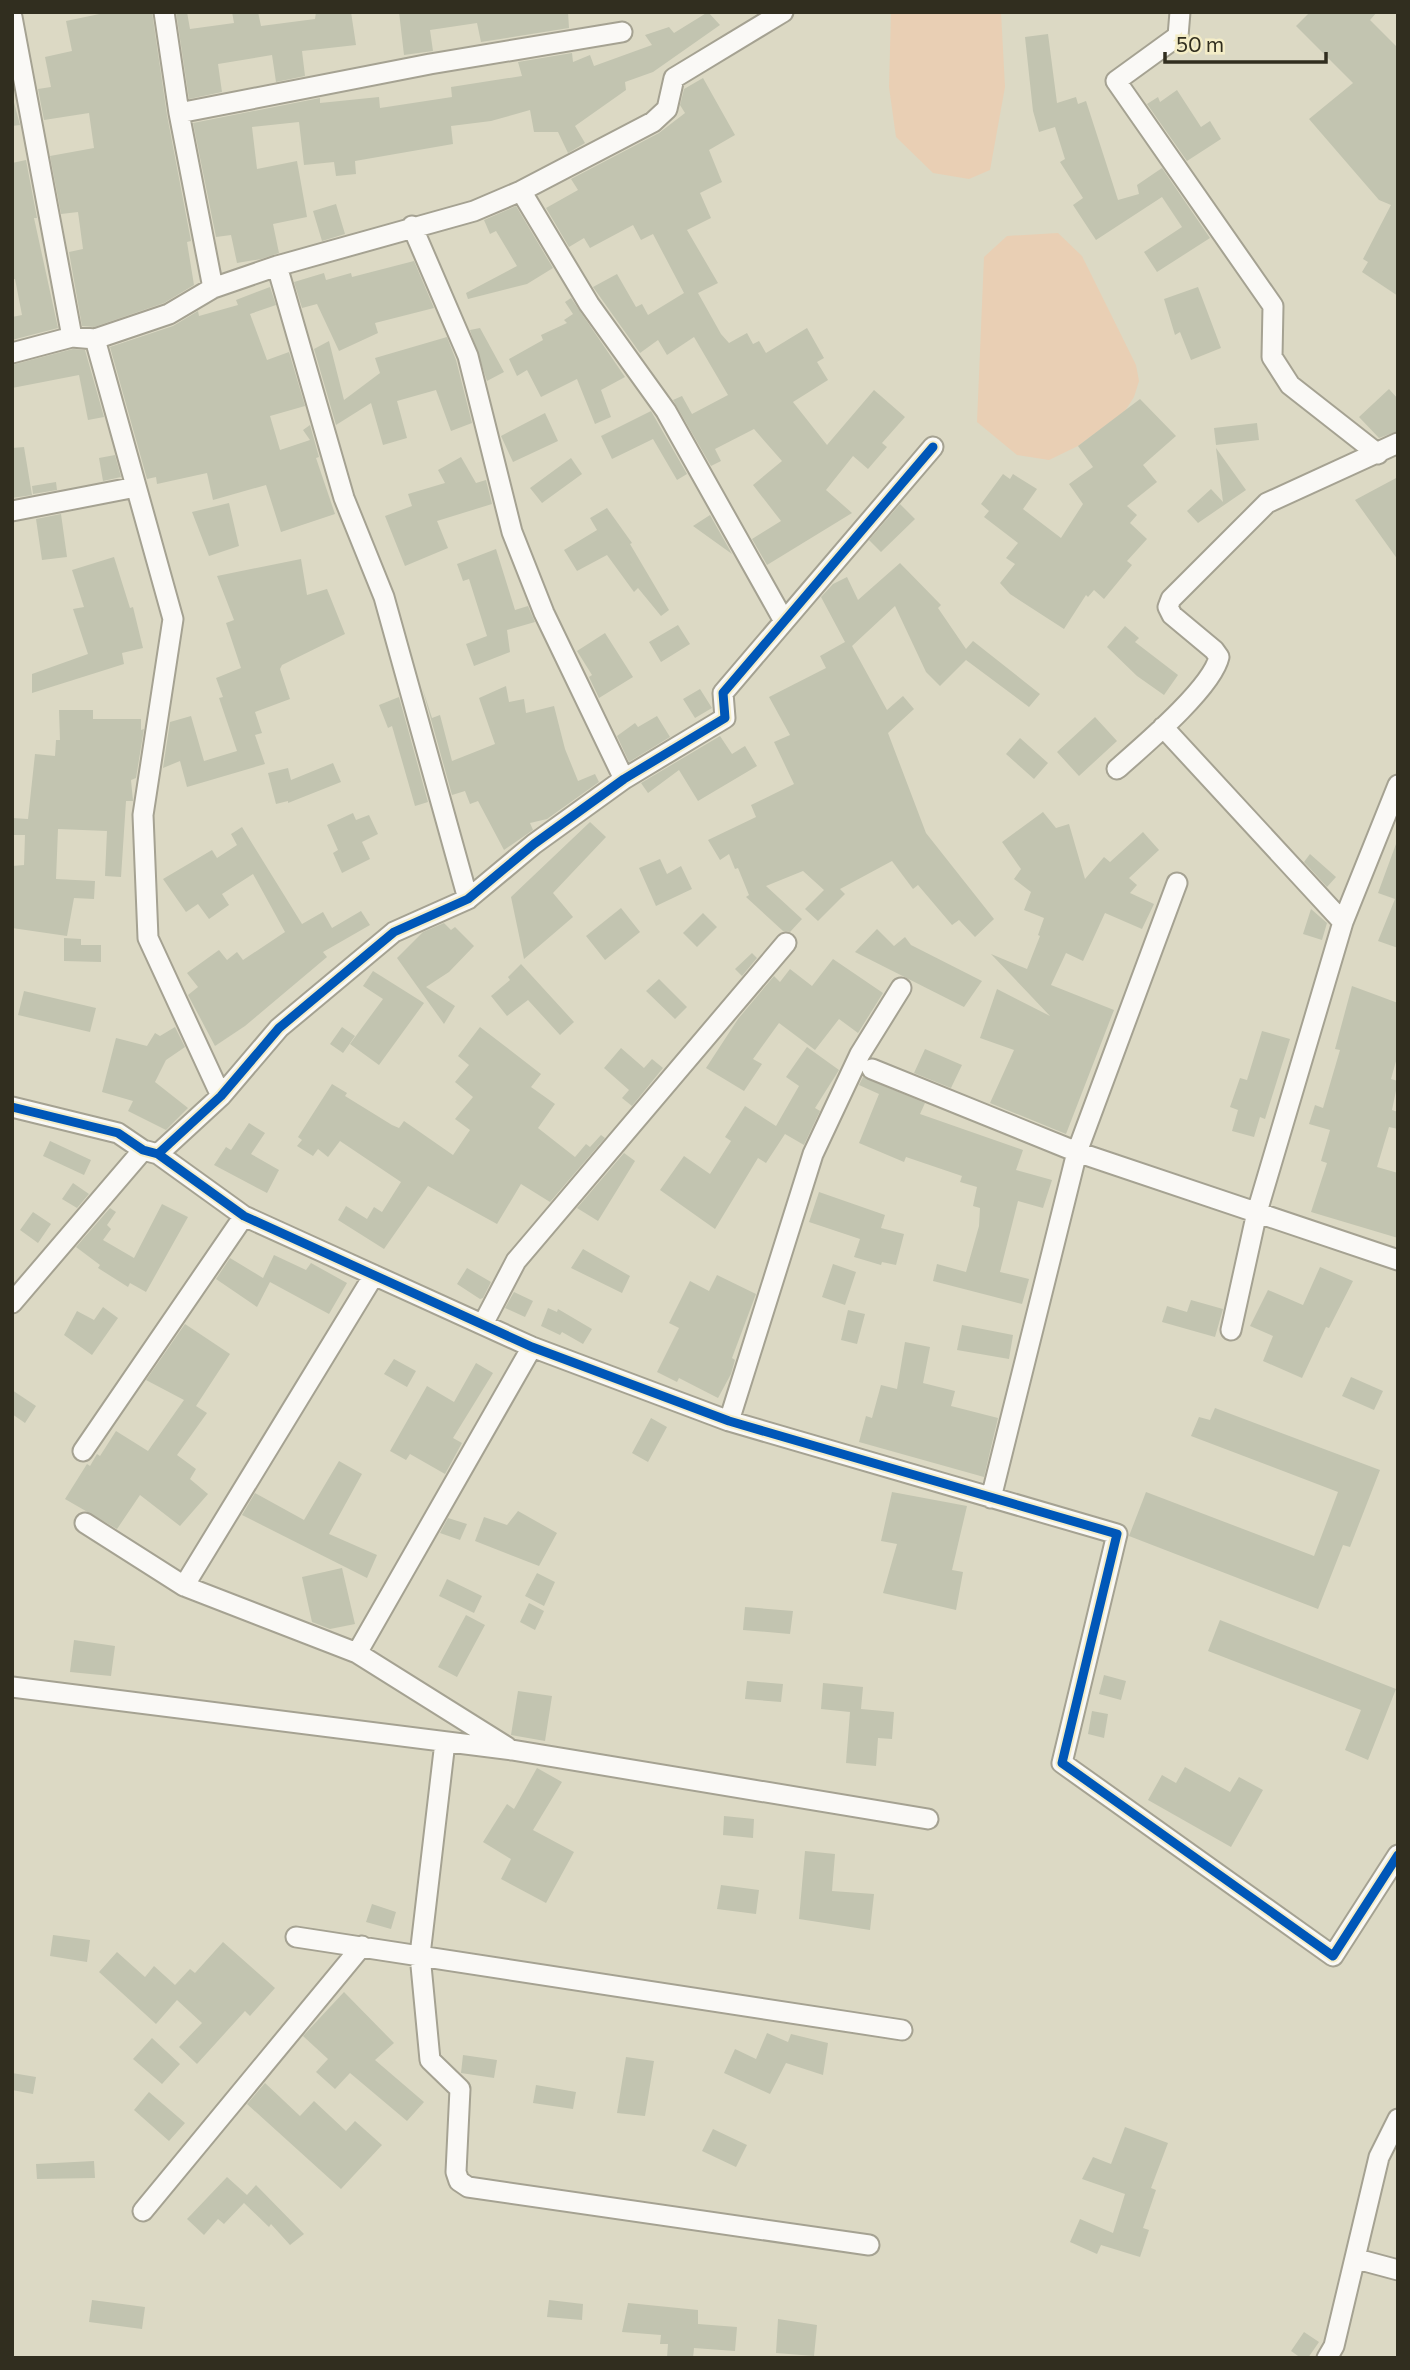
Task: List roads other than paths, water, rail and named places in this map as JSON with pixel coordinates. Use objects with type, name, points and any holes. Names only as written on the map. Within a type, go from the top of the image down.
[{"type":"street","points":[[164,12],[178,113],[212,288]]},
{"type":"street","points":[[12,353],[72,337],[95,339],[169,314],[212,288],[412,226],[474,211],[521,191],[653,122],[667,109],[674,78],[783,12]]},
{"type":"street","points":[[1180,12],[1178,36],[1116,81],[1273,306],[1272,357],[1290,385],[1378,454]]},
{"type":"street","points":[[12,17],[72,337]]},
{"type":"street","points":[[178,113],[430,64],[622,32]]},
{"type":"street","points":[[521,191],[589,304],[666,411],[784,621]]},
{"type":"street","points":[[412,226],[468,356],[512,532],[544,613],[624,779]]},
{"type":"street","points":[[277,266],[344,498],[384,597],[468,899]]},
{"type":"street","points":[[95,339],[173,619],[143,815],[148,937],[220,1096]]},
{"type":"street","points":[[1117,769],[1163,727],[1207,681],[1219,657],[1172,615],[1168,607],[1171,599],[1267,503],[1398,443]]},
{"type":"street","points":[[12,1304],[150,1152],[220,1096],[279,1028],[394,932],[468,899],[534,844],[624,779],[724,718],[723,693],[933,447]]},
{"type":"street","points":[[12,511],[136,487]]},
{"type":"street","points":[[1163,727],[1343,922]]},
{"type":"street","points":[[1231,1330],[1257,1212],[1343,922],[1398,785]]},
{"type":"street","points":[[991,1498],[1077,1152],[1177,883]]},
{"type":"street","points":[[483,1324],[516,1261],[786,943]]},
{"type":"street","points":[[729,1422],[814,1154],[860,1054],[901,988]]},
{"type":"street","points":[[872,1069],[1077,1152],[1398,1261]]},
{"type":"street","points":[[12,1107],[118,1133],[244,1216],[532,1347],[729,1422],[1117,1534],[1062,1763],[1333,1956],[1398,1855]]},
{"type":"street","points":[[83,1451],[244,1216]]},
{"type":"street","points":[[184,1586],[374,1275]]},
{"type":"street","points":[[357,1653],[532,1347]]},
{"type":"street","points":[[85,1522],[184,1586],[357,1653],[512,1750]]},
{"type":"street","points":[[12,1687],[512,1750],[928,1819]]},
{"type":"street","points":[[445,1742],[420,1955],[430,2060],[460,2089],[456,2172],[459,2181],[468,2187],[869,2245]]},
{"type":"street","points":[[296,1937],[902,2030]]},
{"type":"street","points":[[143,2211],[362,1947]]},
{"type":"street","points":[[1327,2358],[1334,2346],[1357,2259],[1379,2157],[1398,2119]]},
{"type":"street","points":[[1357,2259],[1398,2270]]}]
